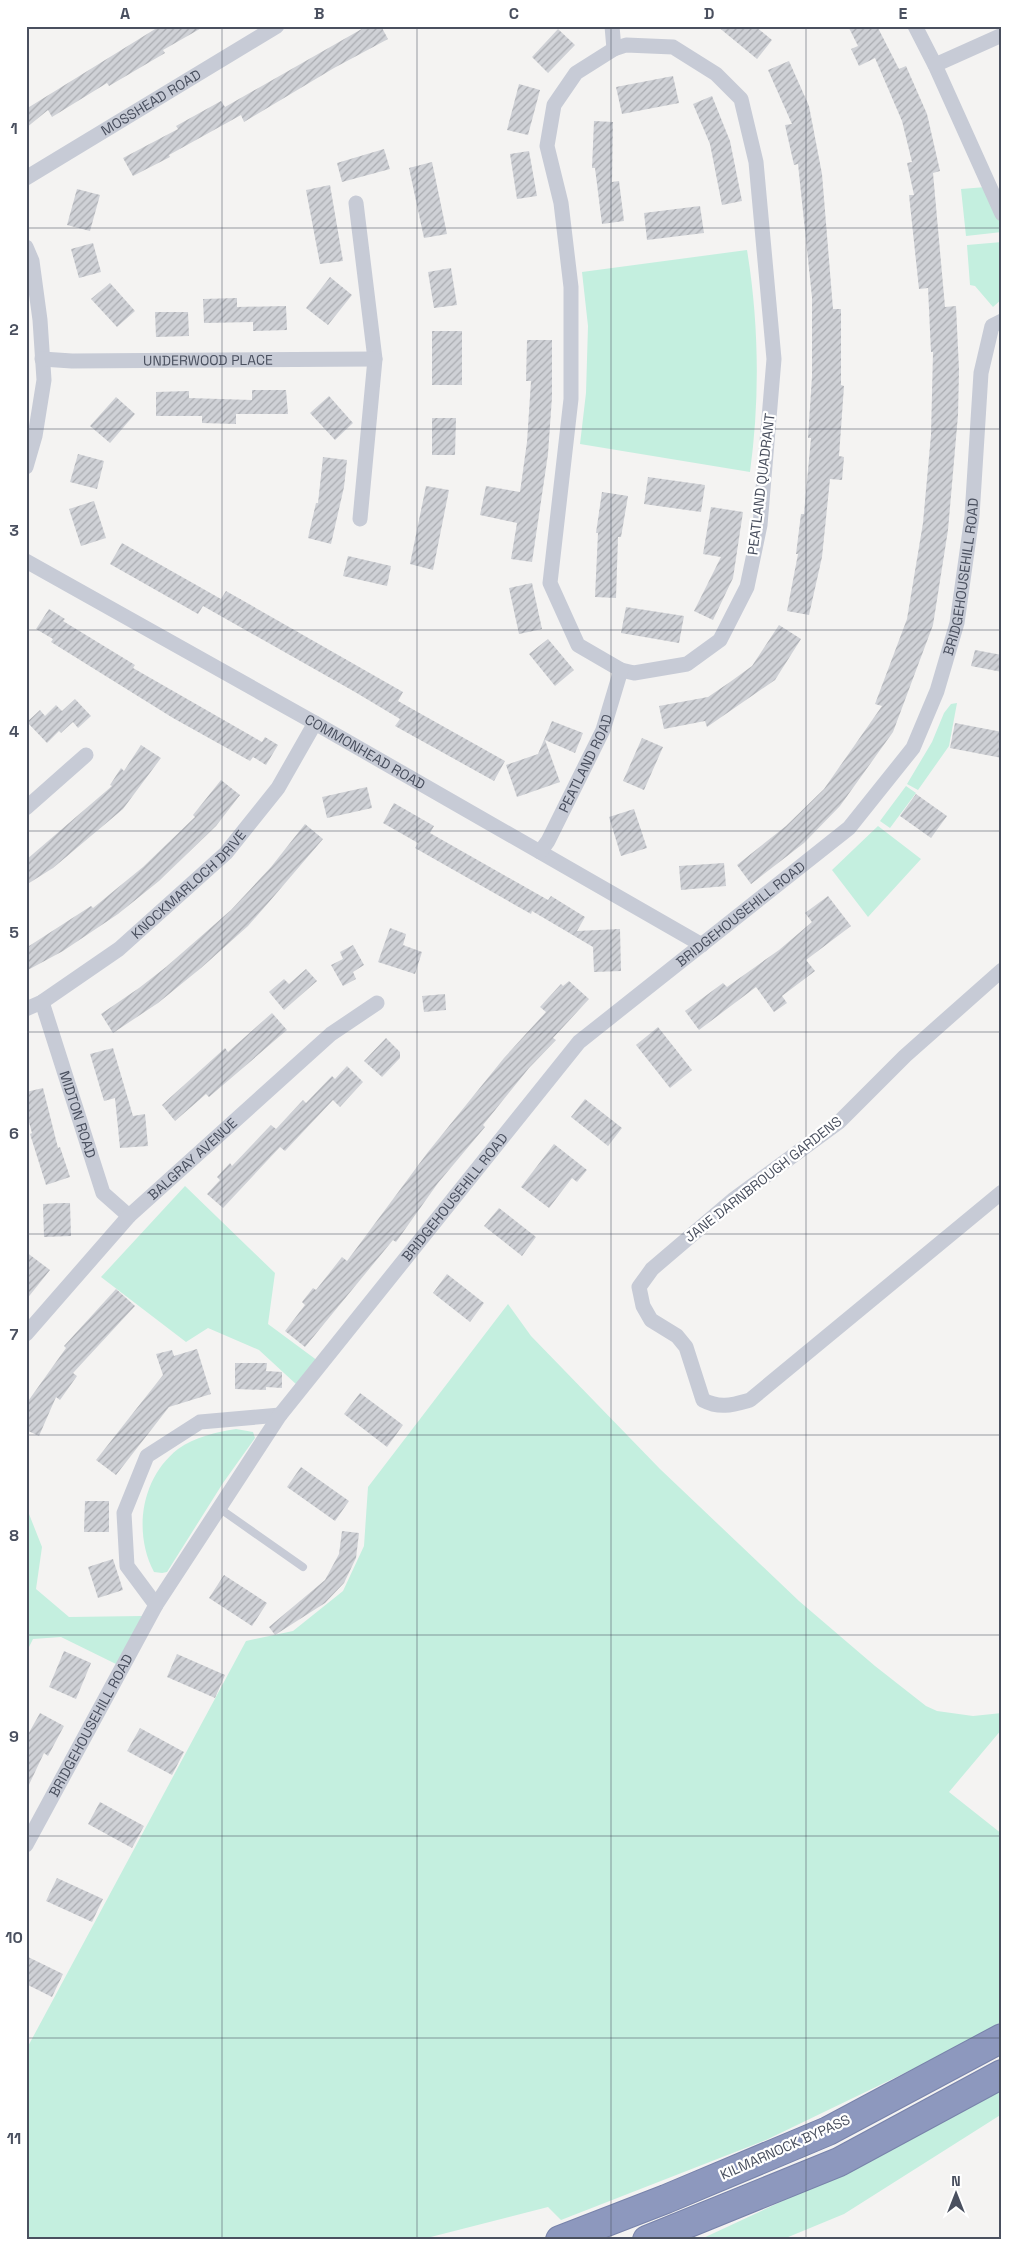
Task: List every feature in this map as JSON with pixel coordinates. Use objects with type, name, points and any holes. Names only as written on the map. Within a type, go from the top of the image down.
[{"type":"highway","name":"KILMARNOCK BYPASS","points":[[560,2240],[666,2199],[828,2131],[1002,2038]]},
{"type":"highway","points":[[647,2240],[839,2162],[1002,2074]]},
{"type":"street","name":"MOSSHEAD ROAD","points":[[26,178],[277,26]]},
{"type":"street","points":[[612,26],[614,49]]},
{"type":"street","points":[[915,26],[935,65],[1002,214]]},
{"type":"street","points":[[935,65],[1002,35]]},
{"type":"street","name":"PEATLAND QUADRANT","points":[[626,45],[673,48],[716,74],[741,100],[756,162],[774,359],[760,526],[747,587],[720,640],[687,664],[634,673],[621,670],[578,645],[550,583],[571,399],[571,287],[561,203],[547,146],[554,105],[576,72],[614,49],[626,45]]},
{"type":"street","points":[[356,203],[375,359],[360,519]]},
{"type":"street","points":[[26,247],[32,261],[40,320],[44,380],[35,436],[26,467]]},
{"type":"street","name":"BRIDGEHOUSEHILL ROAD","points":[[26,1845],[156,1605],[280,1415],[579,1042],[849,828],[913,748],[937,691],[957,624],[972,516],[981,373],[992,326],[1002,321]]},
{"type":"street","name":"UNDERWOOD PLACE","points":[[42,359],[72,361],[375,359]]},
{"type":"street","name":"COMMONHEAD ROAD","points":[[26,561],[316,723],[702,945]]},
{"type":"street","name":"PEATLAND ROAD","points":[[540,852],[548,841],[604,730],[621,670]]},
{"type":"street","name":"KNOCKMARLOCH DRIVE","points":[[26,1008],[42,1002],[119,949],[226,854],[278,788],[316,723]]},
{"type":"street","points":[[26,808],[86,755]]},
{"type":"street","name":"JANE DARNBROUGH GARDENS","points":[[1002,970],[905,1056],[839,1122],[734,1199],[652,1269],[639,1287],[643,1306],[651,1320],[677,1336],[686,1347],[703,1400],[712,1405],[729,1406],[750,1400],[1002,1192]]},
{"type":"street","name":"MIDTON ROAD","points":[[42,1002],[103,1194],[129,1216]]},
{"type":"street","name":"BALGRAY AVENUE","points":[[26,1334],[129,1216],[331,1034],[377,1002]]},
{"type":"street","points":[[156,1605],[127,1566],[124,1513],[147,1456],[200,1422],[280,1415]]},
{"type":"lane","points":[[219,1508],[302,1567]]},
{"type":"green space","points":[[986,187],[1002,218],[1002,232],[966,236],[961,189]]},
{"type":"green space","points":[[1002,242],[1002,299],[993,307],[975,286],[970,285],[967,245]]},
{"type":"green space","points":[[747,250],[754,305],[757,361],[757,389],[750,472],[580,444],[586,393],[588,326],[582,272]]},
{"type":"green space","points":[[957,703],[949,746],[918,790],[907,784],[932,742],[944,713],[951,704]]},
{"type":"green space","points":[[906,786],[916,793],[890,828],[880,821]]},
{"type":"green space","points":[[878,826],[921,859],[868,917],[832,870]]},
{"type":"green space","points":[[185,1186],[275,1273],[268,1324],[318,1361],[297,1385],[259,1350],[208,1328],[186,1342],[101,1277]]},
{"type":"green space","points":[[508,1304],[531,1336],[660,1469],[799,1601],[875,1666],[926,1706],[937,1711],[973,1716],[1002,1713],[1002,1729],[949,1792],[1002,1834],[1002,2021],[969,2042],[766,2140],[561,2220],[548,2207],[419,2240],[26,2240],[26,2050],[246,1641],[293,1631],[343,1591],[364,1546],[368,1487]]},
{"type":"green space","points":[[236,1429],[253,1432],[255,1438],[223,1483],[167,1572],[154,1572],[147,1556],[143,1523],[144,1506],[156,1475],[165,1461],[178,1449],[191,1441]]},
{"type":"green space","points":[[26,1512],[29,1514],[42,1547],[36,1589],[69,1617],[142,1616],[118,1665],[61,1637],[33,1639],[26,1653]]},
{"type":"green space","points":[[1002,2087],[1002,2114],[844,2214],[781,2240],[699,2240],[804,2191]]},
{"type":"building","points":[[160,26],[205,26],[163,50],[165,53],[109,86],[107,83],[52,117],[48,110],[26,128],[26,109]]},
{"type":"building","points":[[367,26],[381,26],[388,39],[334,68],[244,122],[241,115],[169,155],[170,157],[133,176],[123,158],[178,129],[176,126],[221,101],[225,107]]},
{"type":"building","points":[[717,26],[755,26],[772,40],[757,59]]},
{"type":"building","points":[[848,26],[877,26],[899,69],[906,66],[927,114],[940,171],[933,173],[945,307],[956,306],[959,370],[958,415],[948,530],[933,625],[893,732],[840,806],[804,843],[751,884],[737,865],[786,826],[824,789],[882,706],[875,704],[907,619],[923,523],[931,435],[933,352],[931,352],[928,288],[919,289],[909,195],[914,195],[907,163],[912,162],[902,121],[875,58],[859,66],[851,49],[858,46]]},
{"type":"building","points":[[558,29],[575,45],[548,73],[532,57]]},
{"type":"building","points":[[789,61],[809,106],[822,174],[833,309],[841,309],[841,385],[844,386],[839,456],[844,457],[842,480],[830,479],[822,557],[809,615],[787,611],[798,554],[796,554],[801,514],[804,514],[811,438],[808,438],[812,377],[812,297],[798,164],[794,165],[785,125],[792,124],[768,70]]},
{"type":"building","points":[[673,76],[679,103],[622,114],[616,87]]},
{"type":"building","points":[[519,84],[540,90],[528,135],[507,130]]},
{"type":"building","points":[[712,96],[730,141],[742,201],[722,205],[710,144],[693,104]]},
{"type":"building","points":[[594,121],[613,122],[612,182],[619,181],[624,221],[602,224],[595,168],[592,168]]},
{"type":"building","points":[[384,149],[390,169],[342,182],[337,163]]},
{"type":"building","points":[[529,151],[537,196],[517,199],[510,154]]},
{"type":"building","points":[[432,162],[447,234],[424,238],[409,168]]},
{"type":"building","points":[[330,185],[343,261],[320,264],[306,190]]},
{"type":"building","points":[[77,189],[100,195],[90,231],[67,225]]},
{"type":"building","points":[[700,206],[704,233],[647,240],[644,213]]},
{"type":"building","points":[[93,243],[101,272],[79,278],[71,249]]},
{"type":"building","points":[[451,268],[457,305],[434,308],[428,272]]},
{"type":"building","points":[[330,277],[352,295],[328,325],[306,308]]},
{"type":"building","points":[[110,283],[135,311],[117,327],[91,299]]},
{"type":"building","points":[[237,298],[237,307],[286,306],[287,330],[253,331],[253,322],[204,323],[203,299]]},
{"type":"building","points":[[155,312],[188,312],[189,336],[156,337]]},
{"type":"building","points":[[432,331],[462,331],[462,385],[432,385]]},
{"type":"building","points":[[527,340],[552,340],[552,397],[548,454],[532,562],[511,559],[517,523],[480,515],[486,486],[520,492],[527,442],[531,381],[526,381]]},
{"type":"building","points":[[252,390],[286,390],[288,414],[236,414],[236,424],[202,423],[202,416],[156,416],[156,392],[189,391],[189,398],[252,400]]},
{"type":"building","points":[[329,396],[353,423],[335,440],[310,413]]},
{"type":"building","points":[[116,397],[135,414],[110,443],[90,426]]},
{"type":"building","points":[[432,418],[456,418],[455,455],[432,455]]},
{"type":"building","points":[[78,454],[104,461],[97,489],[70,482]]},
{"type":"building","points":[[323,457],[347,460],[344,487],[331,544],[308,538],[316,503],[318,503]]},
{"type":"building","points":[[648,477],[705,485],[701,512],[644,504]]},
{"type":"building","points":[[426,486],[449,490],[433,570],[410,564]]},
{"type":"building","points":[[602,492],[628,496],[621,537],[618,537],[616,598],[595,597],[598,533],[596,533]]},
{"type":"building","points":[[94,501],[106,538],[81,546],[69,509]]},
{"type":"building","points":[[711,507],[743,512],[733,578],[713,620],[694,611],[721,557],[703,554]]},
{"type":"building","points":[[122,543],[221,599],[226,591],[403,692],[398,701],[505,761],[494,781],[395,726],[400,719],[203,606],[198,614],[110,564]]},
{"type":"building","points":[[348,556],[391,566],[387,586],[343,576]]},
{"type":"building","points":[[532,583],[542,629],[519,634],[509,588]]},
{"type":"building","points":[[626,607],[684,616],[679,643],[621,633]]},
{"type":"building","points":[[49,609],[65,619],[63,621],[135,665],[133,668],[262,742],[265,737],[278,745],[266,765],[253,757],[250,761],[173,718],[51,642],[53,639],[36,629]]},
{"type":"building","points":[[779,625],[801,639],[775,680],[707,727],[705,721],[664,729],[659,706],[708,697],[752,666]]},
{"type":"building","points":[[548,639],[574,670],[555,686],[529,654]]},
{"type":"building","points":[[975,650],[1002,655],[1002,672],[971,666]]},
{"type":"building","points":[[75,699],[91,716],[78,728],[73,722],[61,733],[59,731],[47,743],[27,722],[40,710],[45,716],[56,705],[62,711]]},
{"type":"building","points":[[552,721],[583,733],[575,753],[545,740],[560,782],[517,797],[506,765],[538,754]]},
{"type":"building","points":[[955,723],[1002,732],[1002,758],[950,748]]},
{"type":"building","points":[[642,738],[663,747],[644,790],[623,781]]},
{"type":"building","points":[[141,745],[161,758],[123,809],[53,868],[26,885],[26,860],[112,786],[110,785],[121,768],[124,771]]},
{"type":"building","points":[[221,780],[240,795],[216,826],[159,881],[118,914],[63,951],[26,971],[26,948],[91,906],[93,908],[143,867],[195,817],[193,815]]},
{"type":"building","points":[[367,787],[372,808],[327,818],[322,797]]},
{"type":"building","points":[[916,794],[947,816],[931,838],[900,816]]},
{"type":"building","points":[[394,803],[434,826],[430,833],[548,900],[551,896],[585,917],[577,931],[620,929],[621,971],[594,972],[593,947],[532,911],[531,914],[415,848],[418,843],[383,823]]},
{"type":"building","points":[[634,809],[647,848],[621,856],[609,817]]},
{"type":"building","points":[[305,824],[323,839],[248,926],[158,1003],[113,1033],[101,1014],[166,967],[231,910],[271,867]]},
{"type":"building","points":[[724,863],[726,886],[681,890],[679,866]]},
{"type":"building","points":[[828,896],[851,926],[806,960],[815,971],[782,996],[787,1003],[774,1012],[756,987],[699,1030],[685,1011],[723,983],[727,987],[779,950],[812,922],[805,913]]},
{"type":"building","points":[[390,928],[406,934],[403,945],[422,952],[415,974],[378,962]]},
{"type":"building","points":[[353,945],[364,965],[353,972],[356,979],[343,986],[331,965],[343,959],[340,952]]},
{"type":"building","points":[[306,969],[317,981],[284,1010],[269,992],[284,979],[289,984]]},
{"type":"building","points":[[569,981],[589,999],[553,1038],[556,1040],[529,1068],[483,1125],[485,1127],[438,1183],[396,1242],[393,1240],[305,1347],[285,1331],[305,1305],[302,1302],[313,1288],[316,1290],[342,1257],[347,1261],[428,1152],[504,1058],[546,1012],[540,1007],[561,984],[563,986]]},
{"type":"building","points":[[445,994],[446,1010],[424,1012],[422,996]]},
{"type":"building","points":[[272,1013],[287,1030],[209,1097],[206,1094],[175,1121],[162,1105],[225,1048],[228,1052]]},
{"type":"building","points":[[658,1027],[692,1070],[670,1088],[636,1045]]},
{"type":"building","points":[[386,1038],[400,1052],[400,1058],[382,1077],[364,1061]]},
{"type":"building","points":[[113,1048],[133,1116],[145,1114],[148,1146],[120,1148],[115,1098],[104,1101],[90,1054]]},
{"type":"building","points":[[347,1066],[363,1082],[340,1107],[333,1100],[285,1151],[280,1147],[223,1208],[207,1194],[220,1180],[217,1177],[230,1163],[232,1166],[271,1125],[276,1129],[303,1100],[306,1103],[332,1076],[335,1079]]},
{"type":"building","points":[[43,1088],[58,1148],[60,1147],[70,1177],[46,1185],[30,1134],[32,1133],[26,1111],[26,1092]]},
{"type":"building","points":[[585,1099],[622,1128],[608,1146],[571,1117]]},
{"type":"building","points":[[554,1144],[587,1170],[577,1182],[572,1178],[549,1208],[521,1187]]},
{"type":"building","points":[[70,1203],[71,1236],[44,1237],[43,1204]]},
{"type":"building","points":[[499,1208],[536,1237],[522,1256],[484,1226]]},
{"type":"building","points":[[26,1252],[50,1270],[26,1300]]},
{"type":"building","points":[[447,1274],[484,1303],[470,1322],[433,1293]]},
{"type":"building","points":[[116,1289],[135,1306],[73,1373],[77,1376],[60,1400],[56,1397],[39,1436],[26,1430],[26,1404],[66,1348],[64,1346]]},
{"type":"building","points":[[197,1349],[211,1394],[169,1407],[116,1475],[96,1460],[163,1375],[156,1354],[172,1350],[174,1356]]},
{"type":"building","points":[[235,1363],[267,1363],[266,1371],[282,1372],[282,1388],[266,1387],[266,1390],[235,1389]]},
{"type":"building","points":[[360,1393],[403,1425],[387,1447],[344,1414]]},
{"type":"building","points":[[301,1467],[349,1501],[335,1521],[287,1487]]},
{"type":"building","points":[[85,1501],[109,1501],[109,1532],[84,1532]]},
{"type":"building","points":[[342,1531],[359,1533],[356,1558],[344,1583],[325,1603],[275,1635],[269,1627],[325,1580],[339,1554]]},
{"type":"building","points":[[113,1559],[123,1590],[98,1598],[88,1567]]},
{"type":"building","points":[[224,1575],[267,1603],[252,1626],[209,1598]]},
{"type":"building","points":[[64,1651],[91,1663],[76,1699],[49,1687]]},
{"type":"building","points":[[177,1654],[225,1675],[215,1698],[167,1677]]},
{"type":"building","points":[[40,1713],[64,1726],[48,1756],[44,1753],[26,1791],[26,1738]]},
{"type":"building","points":[[140,1728],[184,1752],[172,1775],[127,1751]]},
{"type":"building","points":[[100,1802],[144,1826],[132,1848],[88,1824]]},
{"type":"building","points":[[57,1878],[103,1899],[92,1922],[46,1901]]},
{"type":"building","points":[[26,1956],[63,1974],[52,1997],[26,1984]]}]
